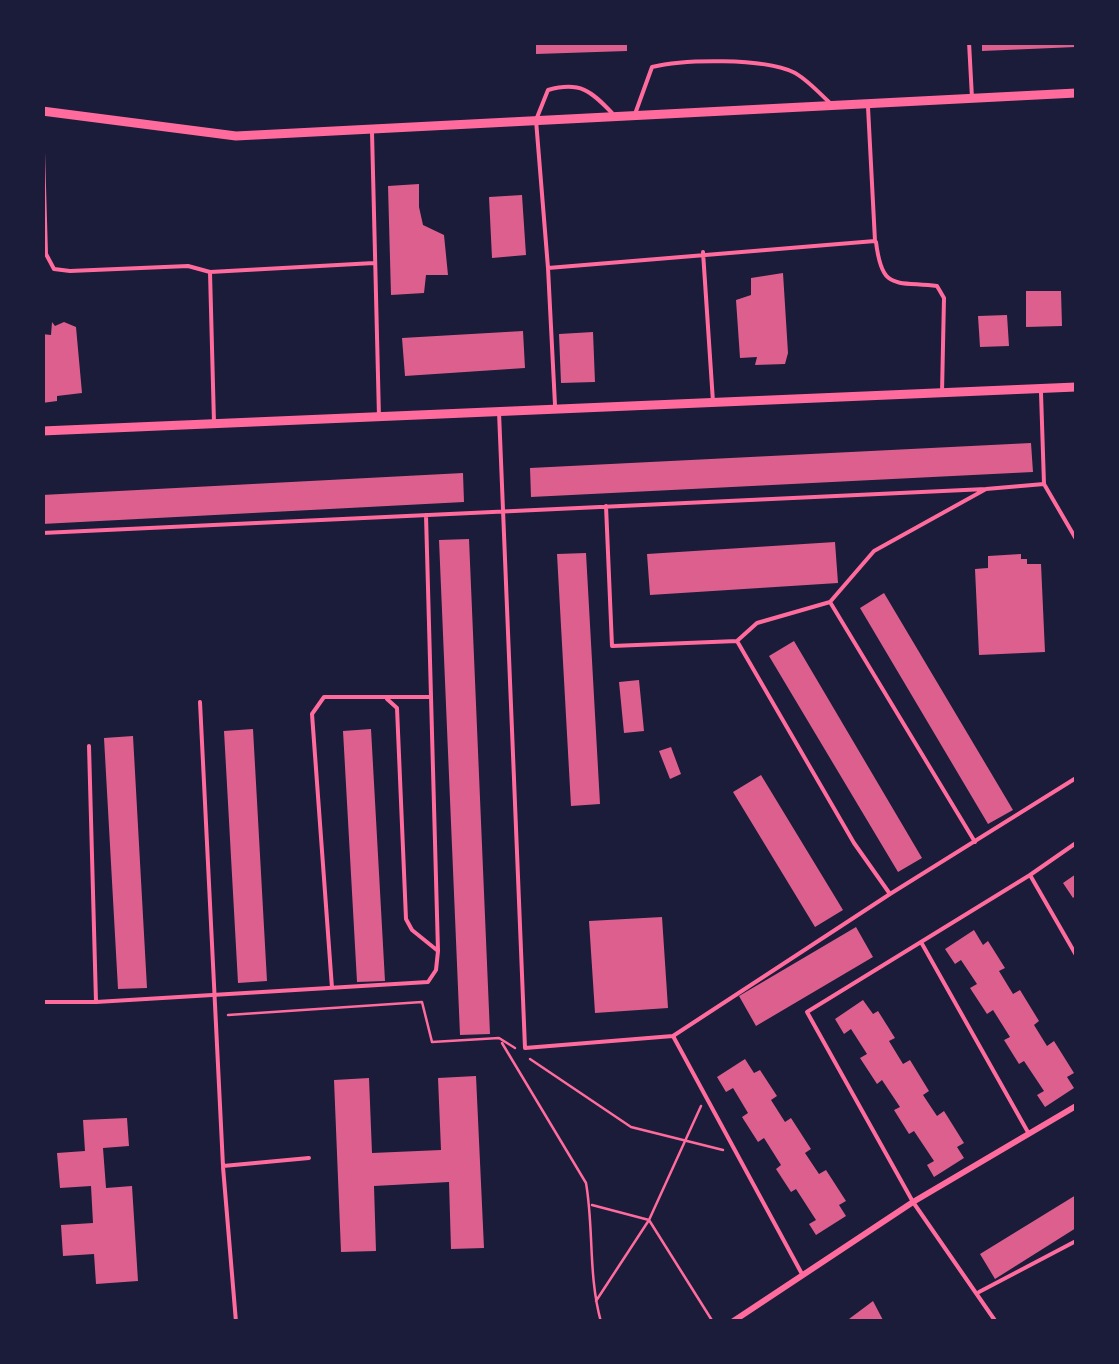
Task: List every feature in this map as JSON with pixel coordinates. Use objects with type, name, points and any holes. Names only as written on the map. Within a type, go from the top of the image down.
[{"type":"street","points":[[42,114],[236,136],[1076,93]]},
{"type":"street","points":[[42,431],[1076,387]]},
{"type":"street","points":[[732,1322],[913,1202],[1076,1106]]},
{"type":"lane","points":[[969,42],[972,98]]},
{"type":"lane","points":[[634,116],[652,67],[679,60],[766,65],[795,72],[833,106]]},
{"type":"lane","points":[[555,410],[536,120],[548,90],[566,85],[592,92],[614,116]]},
{"type":"lane","points":[[868,104],[879,270],[888,280],[937,286],[944,298],[942,393]]},
{"type":"lane","points":[[42,114],[46,254],[54,269],[70,272],[188,266],[210,272],[374,263]]},
{"type":"lane","points":[[372,129],[379,417]]},
{"type":"lane","points":[[548,268],[703,252],[876,241]]},
{"type":"lane","points":[[703,252],[713,403]]},
{"type":"lane","points":[[210,272],[214,424]]},
{"type":"lane","points":[[1040,390],[1044,484],[1076,539]]},
{"type":"lane","points":[[499,412],[526,1048],[673,1036],[1076,778]]},
{"type":"lane","points":[[42,533],[1044,484]]},
{"type":"lane","points":[[606,506],[612,646],[737,641],[757,623],[830,602],[874,551],[986,488]]},
{"type":"lane","points":[[42,1002],[428,982],[436,970],[438,951],[426,515]]},
{"type":"lane","points":[[830,602],[975,842]]},
{"type":"lane","points":[[737,641],[854,843],[890,894]]},
{"type":"lane","points":[[332,988],[312,714],[324,697],[431,698]]},
{"type":"lane","points":[[383,698],[397,708],[406,920],[412,930],[438,951]]},
{"type":"lane","points":[[200,702],[223,1166],[236,1322]]},
{"type":"lane","points":[[89,746],[96,1002]]},
{"type":"lane","points":[[996,1322],[979,1292],[913,1202],[806,1012],[1076,844]]},
{"type":"lane","points":[[1030,874],[1076,955]]},
{"type":"lane","points":[[921,942],[1029,1134]]},
{"type":"lane","points":[[673,1036],[802,1275]]},
{"type":"lane","points":[[223,1166],[309,1158]]},
{"type":"lane","points":[[979,1292],[1076,1241]]},
{"type":"path","points":[[216,1015],[422,1002],[432,1042],[500,1038],[516,1049]]},
{"type":"path","points":[[500,1038],[586,1183],[590,1266],[601,1322]]},
{"type":"path","points":[[532,1060],[631,1128],[736,1153]]},
{"type":"path","points":[[596,1302],[649,1220],[705,1096]]},
{"type":"path","points":[[590,1204],[649,1220],[713,1322]]},
{"type":"building","points":[[536,42],[627,42],[627,51],[536,54]]},
{"type":"building","points":[[982,42],[1076,42],[1076,47],[982,51]]},
{"type":"building","points":[[419,184],[423,225],[444,235],[448,275],[426,275],[424,293],[391,295],[388,186]]},
{"type":"building","points":[[522,195],[526,255],[492,258],[489,197]]},
{"type":"building","points":[[783,273],[788,353],[785,364],[755,365],[757,357],[740,358],[736,300],[751,295],[751,278]]},
{"type":"building","points":[[1026,291],[1061,291],[1062,326],[1026,327]]},
{"type":"building","points":[[1007,315],[1009,346],[980,347],[978,316]]},
{"type":"building","points":[[52,322],[55,326],[64,322],[76,327],[82,393],[57,396],[57,401],[42,403],[42,334],[51,335]]},
{"type":"building","points":[[523,331],[525,368],[405,376],[402,338]]},
{"type":"building","points":[[593,332],[595,382],[561,383],[559,334]]},
{"type":"building","points":[[1031,443],[1033,472],[531,497],[530,468]]},
{"type":"building","points":[[463,473],[464,502],[42,524],[42,495]]},
{"type":"building","points":[[469,539],[490,1034],[460,1035],[439,540]]},
{"type":"building","points":[[835,542],[838,583],[650,595],[647,554]]},
{"type":"building","points":[[586,553],[600,804],[571,806],[557,554]]},
{"type":"building","points":[[1021,554],[1027,564],[1041,564],[1045,652],[979,655],[975,569],[988,568],[988,556]]},
{"type":"building","points":[[884,593],[1013,810],[988,824],[860,608]]},
{"type":"building","points":[[794,641],[922,858],[898,872],[769,656]]},
{"type":"building","points":[[639,680],[644,731],[624,733],[619,682]]},
{"type":"building","points":[[253,729],[267,981],[238,983],[224,731]]},
{"type":"building","points":[[371,729],[385,981],[357,982],[343,731]]},
{"type":"building","points":[[133,736],[147,988],[118,989],[104,738]]},
{"type":"building","points":[[671,747],[681,774],[670,779],[659,751]]},
{"type":"building","points":[[761,775],[843,910],[815,927],[733,792]]},
{"type":"building","points":[[1076,874],[1076,895],[1073,898],[1063,883]]},
{"type":"building","points":[[662,917],[668,1008],[595,1013],[589,921]]},
{"type":"building","points":[[856,927],[873,957],[756,1026],[739,996]]},
{"type":"building","points":[[974,930],[983,945],[988,941],[1005,968],[999,971],[1013,994],[1020,990],[1039,1021],[1034,1025],[1047,1046],[1054,1041],[1074,1073],[1067,1077],[1074,1088],[1045,1107],[1037,1095],[1044,1091],[1024,1061],[1019,1064],[1004,1040],[1010,1037],[993,1010],[987,1014],[970,988],[977,984],[961,960],[955,964],[945,949]]},
{"type":"building","points":[[863,1000],[873,1014],[878,1011],[895,1038],[889,1041],[903,1064],[910,1060],[929,1091],[923,1095],[937,1116],[944,1111],[964,1143],[957,1147],[964,1158],[934,1177],[927,1165],[934,1161],[914,1131],[909,1134],[894,1110],[900,1107],[882,1080],[877,1084],[860,1058],[867,1054],[851,1029],[844,1034],[835,1019]]},
{"type":"building","points":[[745,1059],[754,1073],[760,1070],[777,1096],[771,1100],[785,1122],[791,1118],[811,1149],[805,1153],[819,1174],[826,1170],[846,1201],[839,1205],[846,1216],[816,1235],[809,1224],[816,1220],[796,1189],[791,1192],[776,1169],[781,1165],[764,1138],[758,1142],[742,1117],[748,1113],[733,1088],[726,1092],[717,1077]]},
{"type":"building","points":[[476,1076],[484,1248],[451,1249],[449,1182],[374,1186],[376,1251],[341,1252],[334,1080],[369,1078],[372,1153],[441,1150],[438,1078]]},
{"type":"building","points":[[127,1118],[129,1146],[103,1148],[106,1188],[132,1186],[138,1281],[96,1284],[94,1254],[63,1256],[61,1225],[93,1223],[91,1186],[60,1188],[57,1153],[85,1151],[83,1120]]},
{"type":"building","points":[[1076,1195],[1076,1228],[995,1279],[980,1254]]},
{"type":"building","points":[[873,1301],[884,1322],[845,1322]]}]
